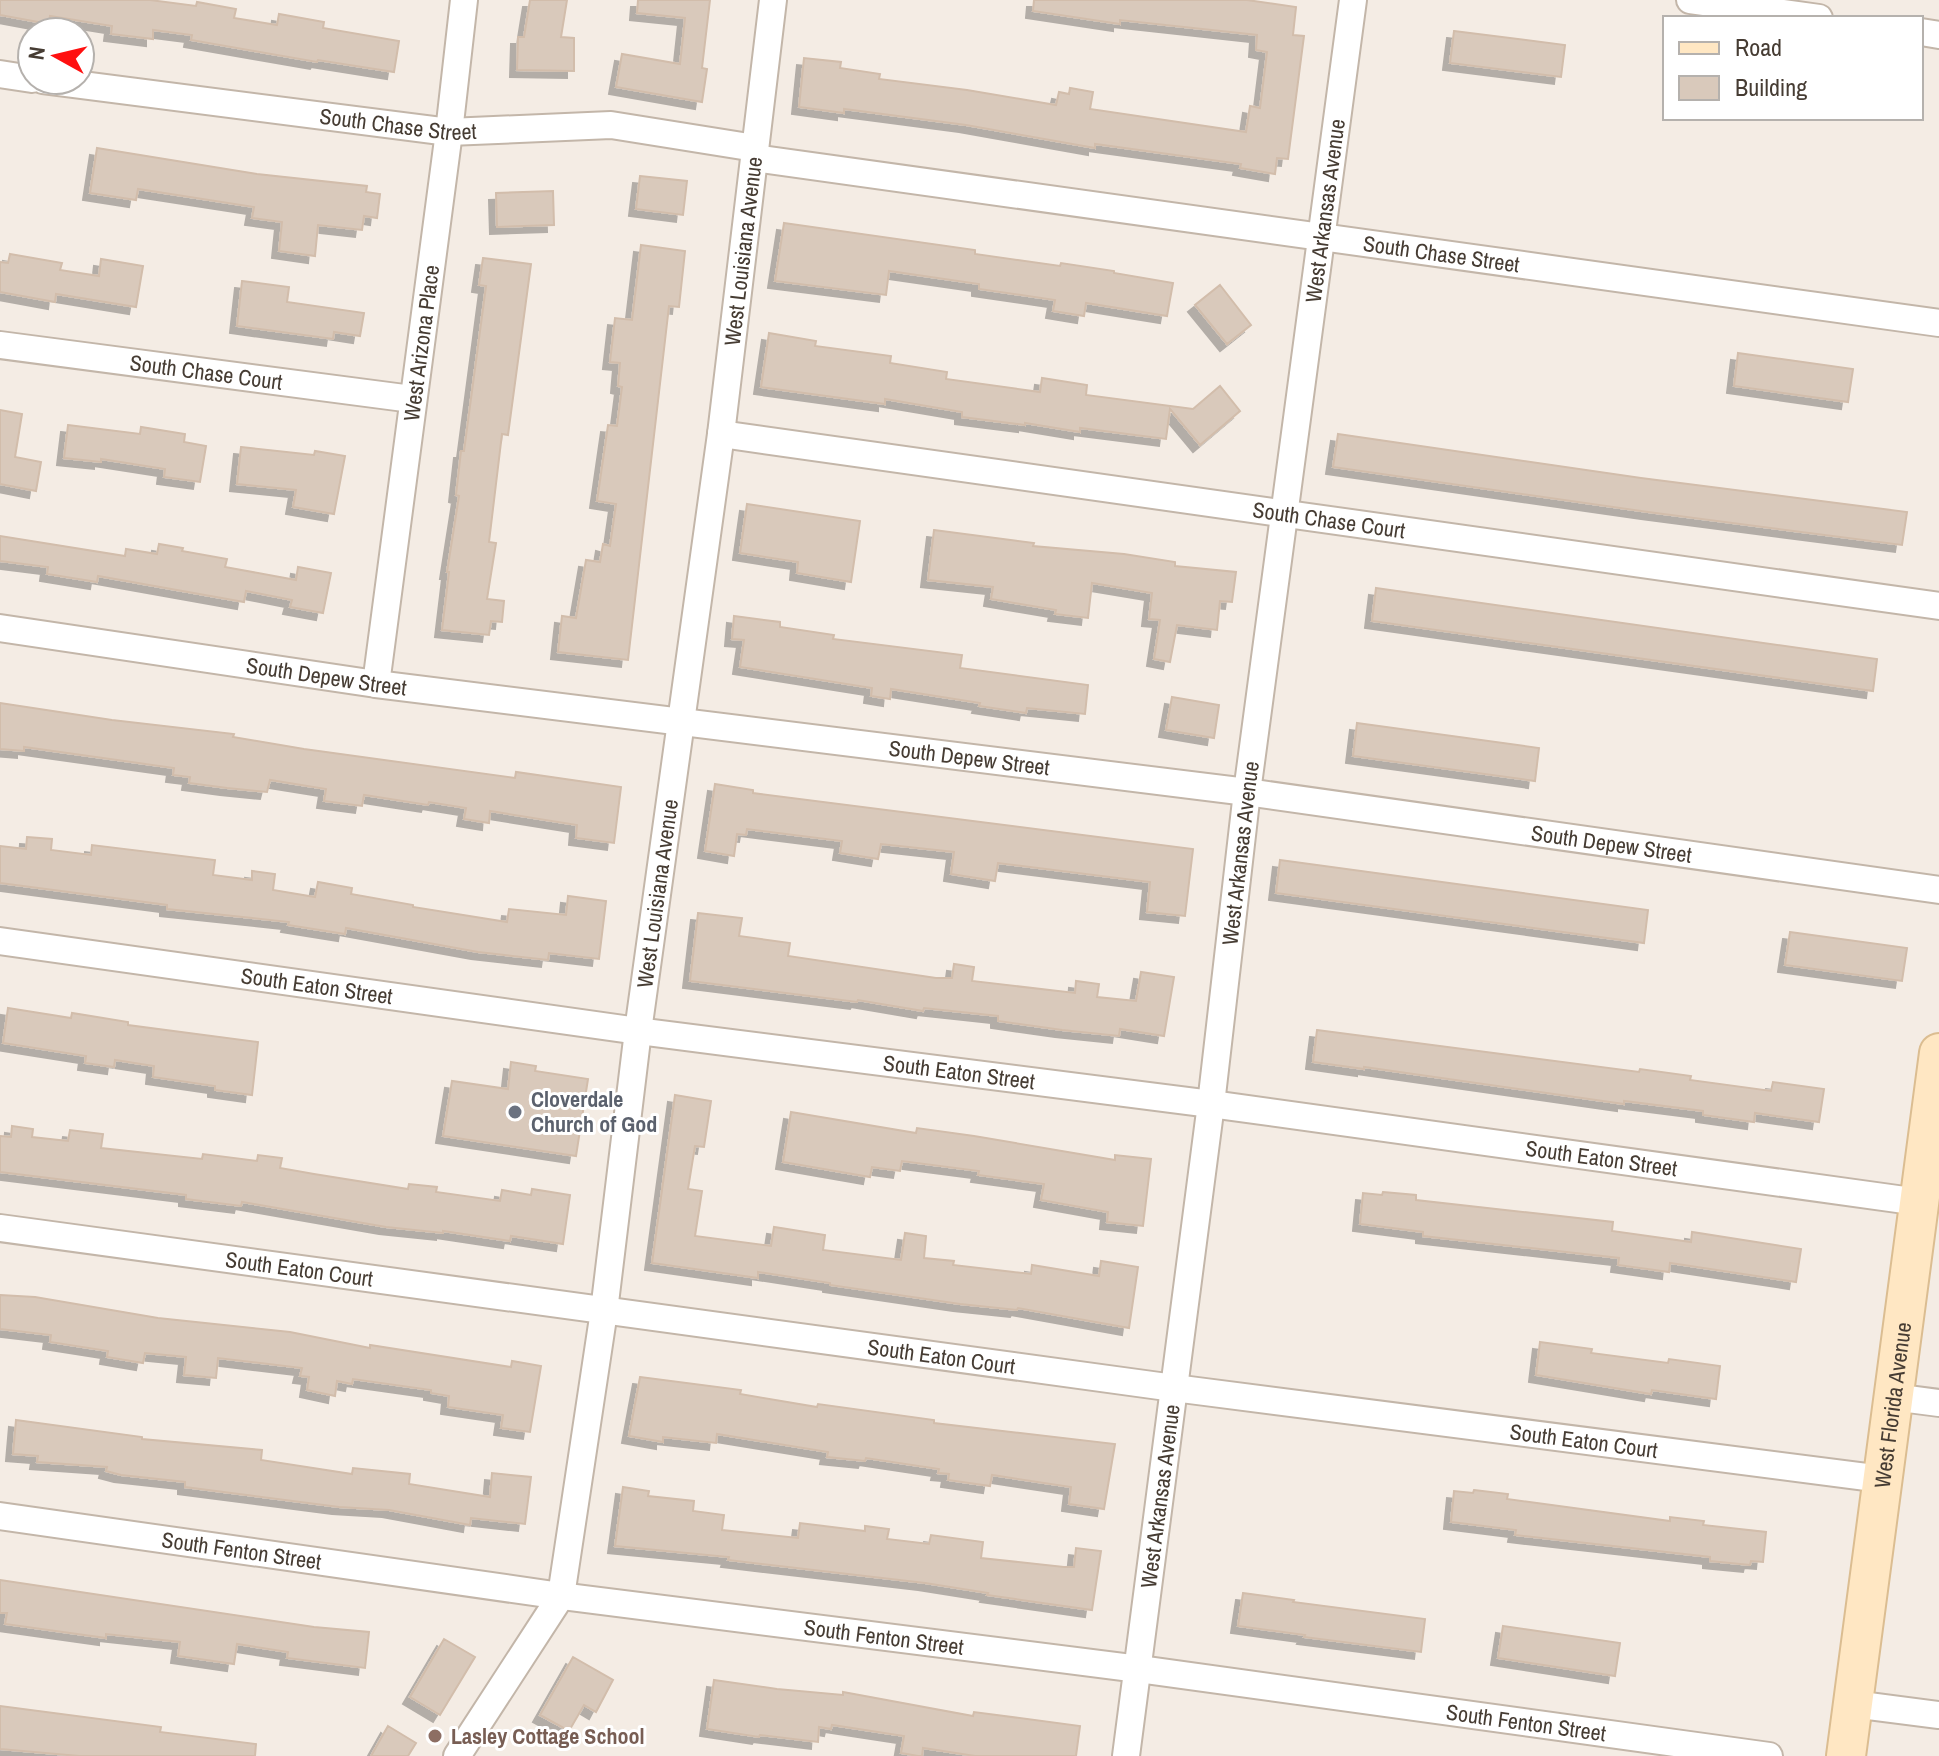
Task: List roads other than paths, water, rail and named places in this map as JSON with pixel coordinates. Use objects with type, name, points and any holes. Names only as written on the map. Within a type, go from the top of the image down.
[{"type":"street","name":"West Arizona Place","points":[[376,684],[464,0]]},
{"type":"street","name":"West Louisiana Avenue","points":[[457,1756],[561,1596],[604,1311],[638,1031],[721,434],[773,0]]},
{"type":"street","name":"West Arkansas Avenue","points":[[1126,1756],[1211,1104],[1283,513],[1353,0]]},
{"type":"street","points":[[1690,0],[1805,16]]},
{"type":"street","name":"South Chase Street","points":[[96,87],[449,132],[611,125],[754,153],[1322,237],[1939,323]]},
{"type":"street","name":"South Chase Court","points":[[0,345],[412,399]]},
{"type":"street","name":"South Chase Court","points":[[721,434],[1939,606]]},
{"type":"street","name":"South Depew Street","points":[[0,628],[376,684],[1247,792],[1939,890]]},
{"type":"street","name":"South Eaton Street","points":[[0,941],[638,1031],[1211,1104],[1919,1202]]},
{"type":"street","name":"West Florida Avenue","points":[[1846,1756],[1939,1053]]},
{"type":"street","name":"South Eaton Court","points":[[0,1228],[1174,1388],[1882,1479]]},
{"type":"street","points":[[1893,1397],[1939,1403]]},
{"type":"street","name":"South Fenton Street","points":[[0,1516],[561,1596],[1139,1669],[1769,1756]]},
{"type":"street","points":[[1853,1704],[1939,1715]]},
{"type":"place","name":"Cloverdale Church of God","points":[[515,1112]]},
{"type":"place","name":"Lasley Cottage School","points":[[435,1736]]}]
